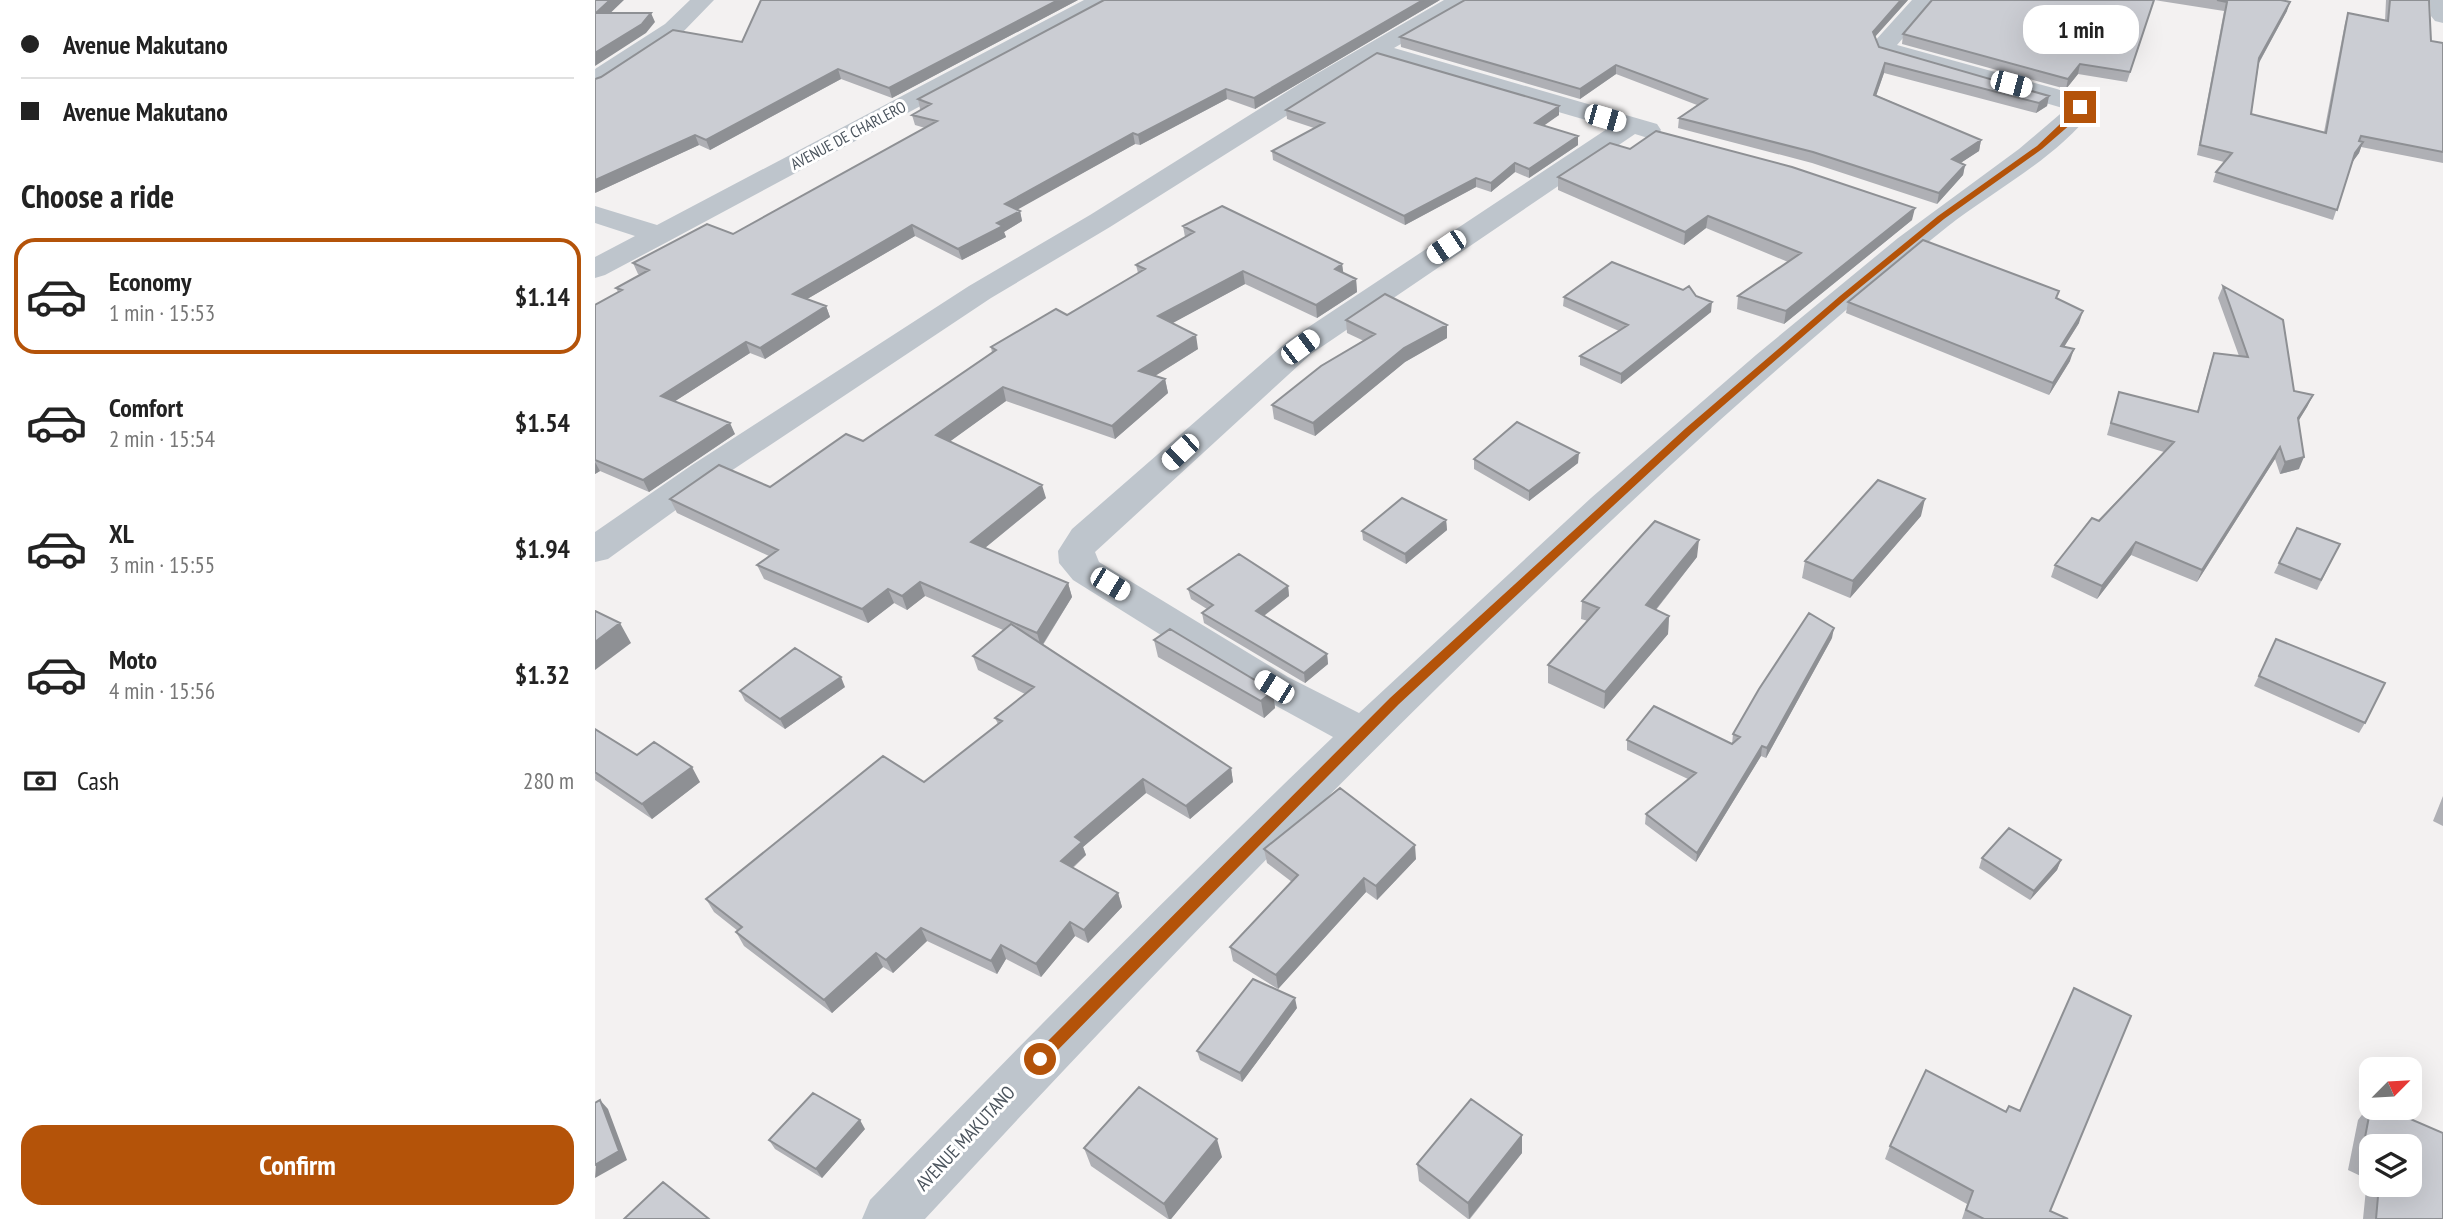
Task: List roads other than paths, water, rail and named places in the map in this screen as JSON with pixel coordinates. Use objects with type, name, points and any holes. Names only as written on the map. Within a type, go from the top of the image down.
[{"type":"street","points":[[595,80],[673,29],[703,0]]},
{"type":"street","name":"AVENUE DE CHARLERO","points":[[595,269],[1101,0]]},
{"type":"street","points":[[595,550],[704,472],[980,292],[1460,0]]},
{"type":"street","name":"AVENUE MAKUTANO","points":[[889,1219],[1077,1018],[1362,733],[1709,412],[1929,214],[2040,147],[2076,115],[2080,107],[2048,94],[1886,50],[1885,43],[1891,35],[1925,0]]},
{"type":"street","points":[[2441,0],[2443,16]]},
{"type":"street","points":[[1374,50],[1666,135]]},
{"type":"street","points":[[1362,733],[1274,687],[1086,571],[1078,563],[1077,548],[1214,421],[1300,347],[1333,322],[1631,125]]},
{"type":"street","points":[[595,214],[659,235]]}]
